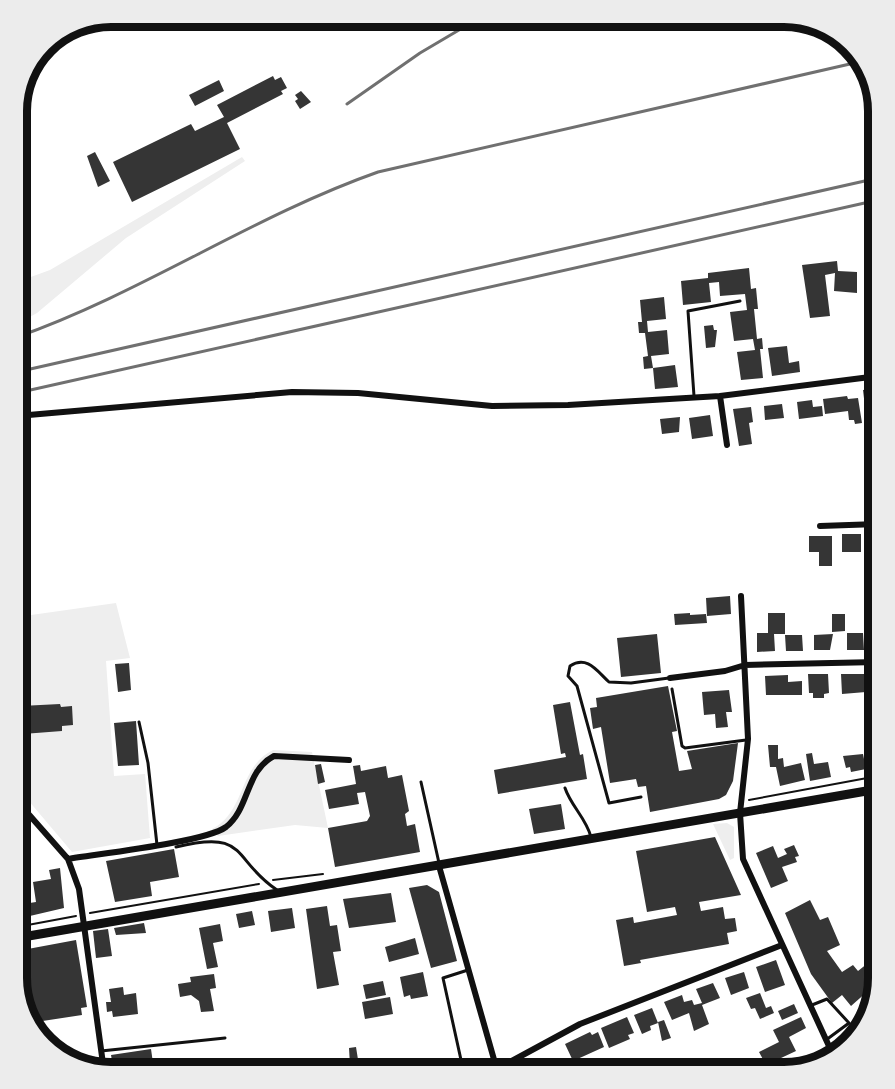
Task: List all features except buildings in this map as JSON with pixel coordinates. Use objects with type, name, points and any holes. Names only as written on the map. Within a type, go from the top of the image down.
[{"type":"main road","points":[[27,936],[868,791]]},
{"type":"street","points":[[27,415],[292,392],[358,393],[492,406],[652,400],[720,396],[868,377]]},
{"type":"street","points":[[720,396],[727,444]]},
{"type":"street","points":[[820,526],[868,524]]},
{"type":"street","points":[[741,596],[748,739],[740,813],[742,859],[830,1048]]},
{"type":"street","points":[[670,678],[725,671],[745,665],[868,662]]},
{"type":"street","points":[[68,859],[157,845],[211,834],[226,827],[234,818],[255,771],[263,761],[274,756],[349,760]]},
{"type":"street","points":[[27,813],[68,859],[79,889],[102,1061]]},
{"type":"street","points":[[439,866],[495,1062]]},
{"type":"street","points":[[513,1062],[580,1024],[782,945]]},
{"type":"lane","points":[[694,398],[688,311],[740,301]]},
{"type":"lane","points":[[641,797],[609,803],[577,686],[568,676],[570,666],[578,661],[588,662],[609,682],[631,683],[670,678]]},
{"type":"lane","points":[[672,689],[682,746],[685,748],[748,739]]},
{"type":"lane","points":[[139,722],[148,763],[157,845]]},
{"type":"lane","points":[[421,782],[439,866]]},
{"type":"lane","points":[[565,788],[568,798],[587,824],[592,839]]},
{"type":"lane","points":[[176,847],[212,841],[230,845],[242,852],[267,883],[279,891]]},
{"type":"lane","points":[[462,1062],[444,978],[470,970]]},
{"type":"lane","points":[[811,1006],[827,999],[849,1023],[826,1040]]},
{"type":"lane","points":[[101,1051],[225,1038]]},
{"type":"path","points":[[741,802],[868,778]]},
{"type":"path","points":[[27,925],[267,883],[276,878],[329,874]]},
{"type":"shaded area","points":[[242,157],[245,161],[126,238],[37,313],[27,318],[27,278],[50,270]]},
{"type":"shaded area","points":[[116,603],[130,658],[106,661],[114,776],[145,774],[150,838],[72,852],[27,799],[27,616]]},
{"type":"shaded area","points":[[273,750],[312,752],[328,828],[295,825],[218,836],[212,829],[231,812],[253,767]]},
{"type":"shaded area","points":[[727,823],[734,827],[734,858],[730,860],[713,824]]},
{"type":"railway","points":[[347,104],[420,53],[464,27]]},
{"type":"railway","points":[[27,333],[109,299],[286,210],[378,172],[853,63]]},
{"type":"railway","points":[[27,370],[868,180]]},
{"type":"railway","points":[[27,391],[868,202]]}]
